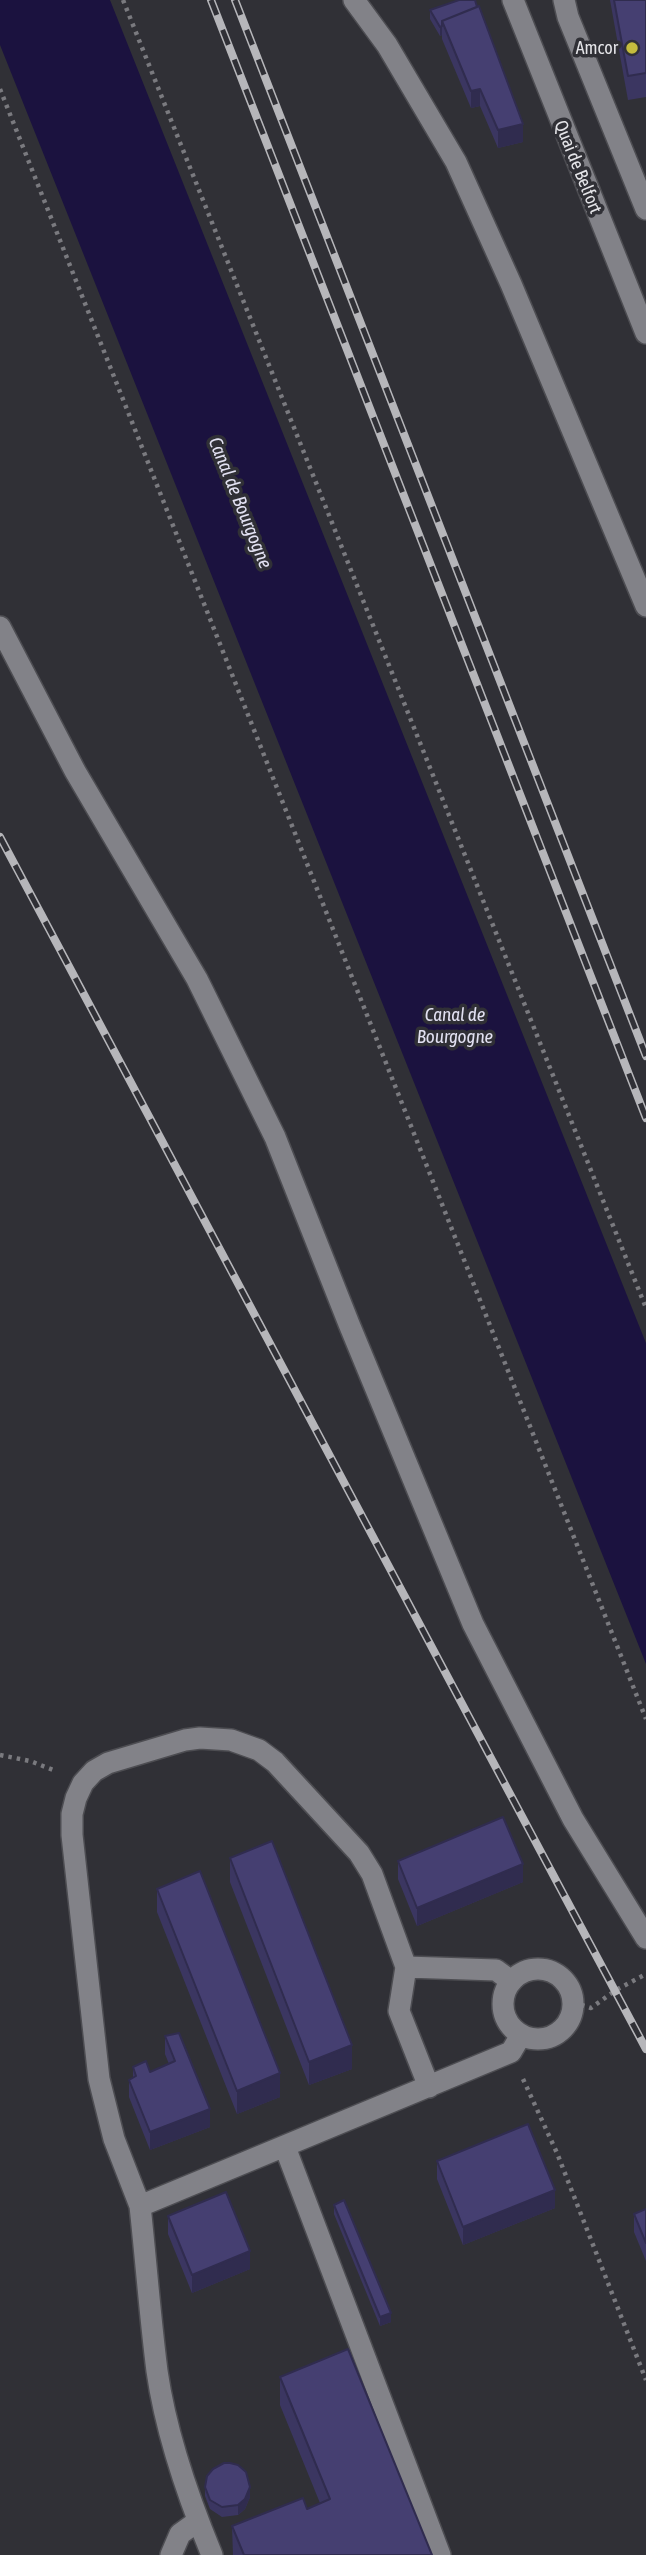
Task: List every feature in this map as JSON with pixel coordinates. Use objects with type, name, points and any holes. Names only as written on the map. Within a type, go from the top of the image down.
[{"type":"street","points":[[354,0],[387,45],[456,162],[511,284],[646,606]]},
{"type":"street","name":"Quai de Belfort","points":[[513,0],[646,333]]},
{"type":"street","points":[[564,0],[568,17],[646,209]]},
{"type":"street","points":[[0,627],[75,771],[197,979],[270,1125],[473,1624],[573,1819],[646,1938]]},
{"type":"street","points":[[212,2555],[198,2521],[167,2421],[157,2372],[140,2206],[114,2139],[97,2067],[72,1835],[72,1814],[83,1783],[94,1771],[108,1763],[184,1740],[216,1738],[247,1744],[275,1762],[359,1853],[372,1874],[406,1967],[400,2011],[429,2087]]},
{"type":"street","points":[[406,1967],[496,1970],[511,1981]]},
{"type":"street","points":[[140,2206],[429,2087],[516,2044],[549,2038],[560,2033],[568,2025],[573,2002],[565,1981],[555,1973],[544,1969],[520,1973],[505,1991],[503,2014],[516,2044]]},
{"type":"street","points":[[285,2147],[440,2555]]},
{"type":"street","points":[[171,2555],[180,2534],[198,2521]]},
{"type":"path","points":[[123,0],[646,1308]]},
{"type":"path","points":[[0,89],[646,1719]]},
{"type":"path","points":[[0,1755],[30,1761],[83,1783]]},
{"type":"path","points":[[573,2002],[591,2008],[616,1990],[646,1974]]},
{"type":"path","points":[[516,2044],[646,2380]]},
{"type":"water","name":"Canal de Bourgogne","points":[[0,0],[110,0],[646,1343],[646,1664],[0,45]]},
{"type":"building","points":[[459,0],[475,0],[477,7],[442,21],[440,27],[430,10]]},
{"type":"building","name":"Amcor","points":[[614,0],[646,0],[646,73],[628,76]]},
{"type":"building","points":[[479,6],[523,124],[498,130],[480,89],[471,91],[442,21]]},
{"type":"building","points":[[503,1817],[523,1864],[417,1908],[398,1861]]},
{"type":"building","points":[[272,1841],[352,2045],[309,2062],[230,1858]]},
{"type":"building","points":[[200,1871],[280,2073],[237,2091],[157,1889]]},
{"type":"building","points":[[179,2033],[210,2109],[150,2132],[129,2080],[136,2076],[133,2067],[146,2061],[150,2072],[175,2061],[165,2036]]},
{"type":"building","points":[[528,2124],[555,2190],[463,2227],[437,2161]]},
{"type":"building","points":[[226,2192],[250,2251],[192,2275],[168,2216]]},
{"type":"building","points":[[344,2200],[391,2313],[380,2317],[334,2205]]},
{"type":"building","points":[[646,2209],[646,2243],[634,2214]]},
{"type":"building","points":[[348,2349],[432,2555],[244,2555],[232,2526],[303,2498],[307,2509],[330,2499],[280,2377]]},
{"type":"building","points":[[224,2463],[238,2465],[246,2472],[250,2487],[245,2499],[238,2505],[222,2507],[210,2500],[205,2487],[207,2476]]},
{"type":"railway","points":[[211,0],[646,1118]]},
{"type":"railway","points":[[235,0],[646,1056]]},
{"type":"railway","points":[[0,837],[646,2049]]},
{"type":"place","name":"Amcor","points":[[632,48]]}]
